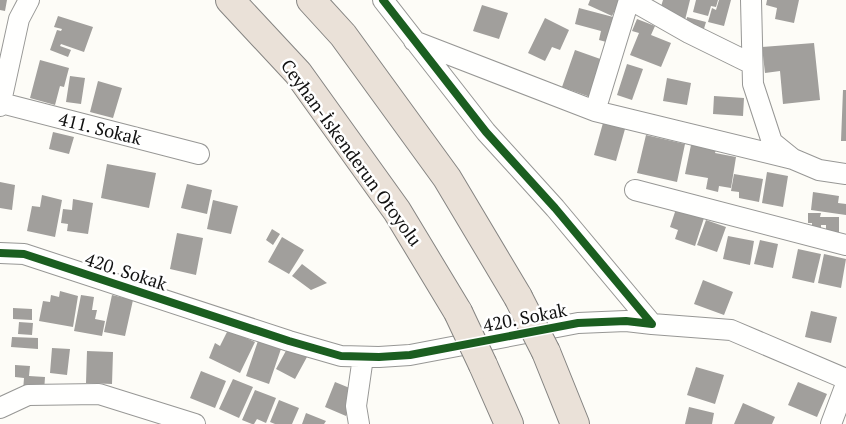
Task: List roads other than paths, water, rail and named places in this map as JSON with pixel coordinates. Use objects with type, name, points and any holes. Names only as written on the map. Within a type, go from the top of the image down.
[{"type":"highway","name":"Ceyhan-İskenderun Otoyolu","points":[[230,0],[298,73],[397,211],[458,312],[509,424]]},
{"type":"highway","points":[[311,0],[344,35],[447,178],[518,297],[546,352],[574,424]]},
{"type":"street","points":[[0,105],[19,19],[29,0]]},
{"type":"street","points":[[383,0],[486,132],[555,208],[652,324]]},
{"type":"street","points":[[595,111],[630,0],[689,33],[752,64]]},
{"type":"street","points":[[751,0],[753,84],[772,142],[793,160]]},
{"type":"street","points":[[414,40],[595,111],[793,160],[819,170],[846,174]]},
{"type":"street","name":"411. Sokak","points":[[0,105],[199,154]]},
{"type":"street","points":[[635,190],[846,245]]},
{"type":"street","name":"420. Sokak","points":[[0,253],[24,254],[298,344],[341,356],[410,355],[578,323],[626,321],[732,330],[846,378]]},
{"type":"street","points":[[359,424],[356,406],[363,356]]},
{"type":"street","points":[[831,424],[846,384]]},
{"type":"street","points":[[0,408],[28,395],[99,394],[196,424]]}]
